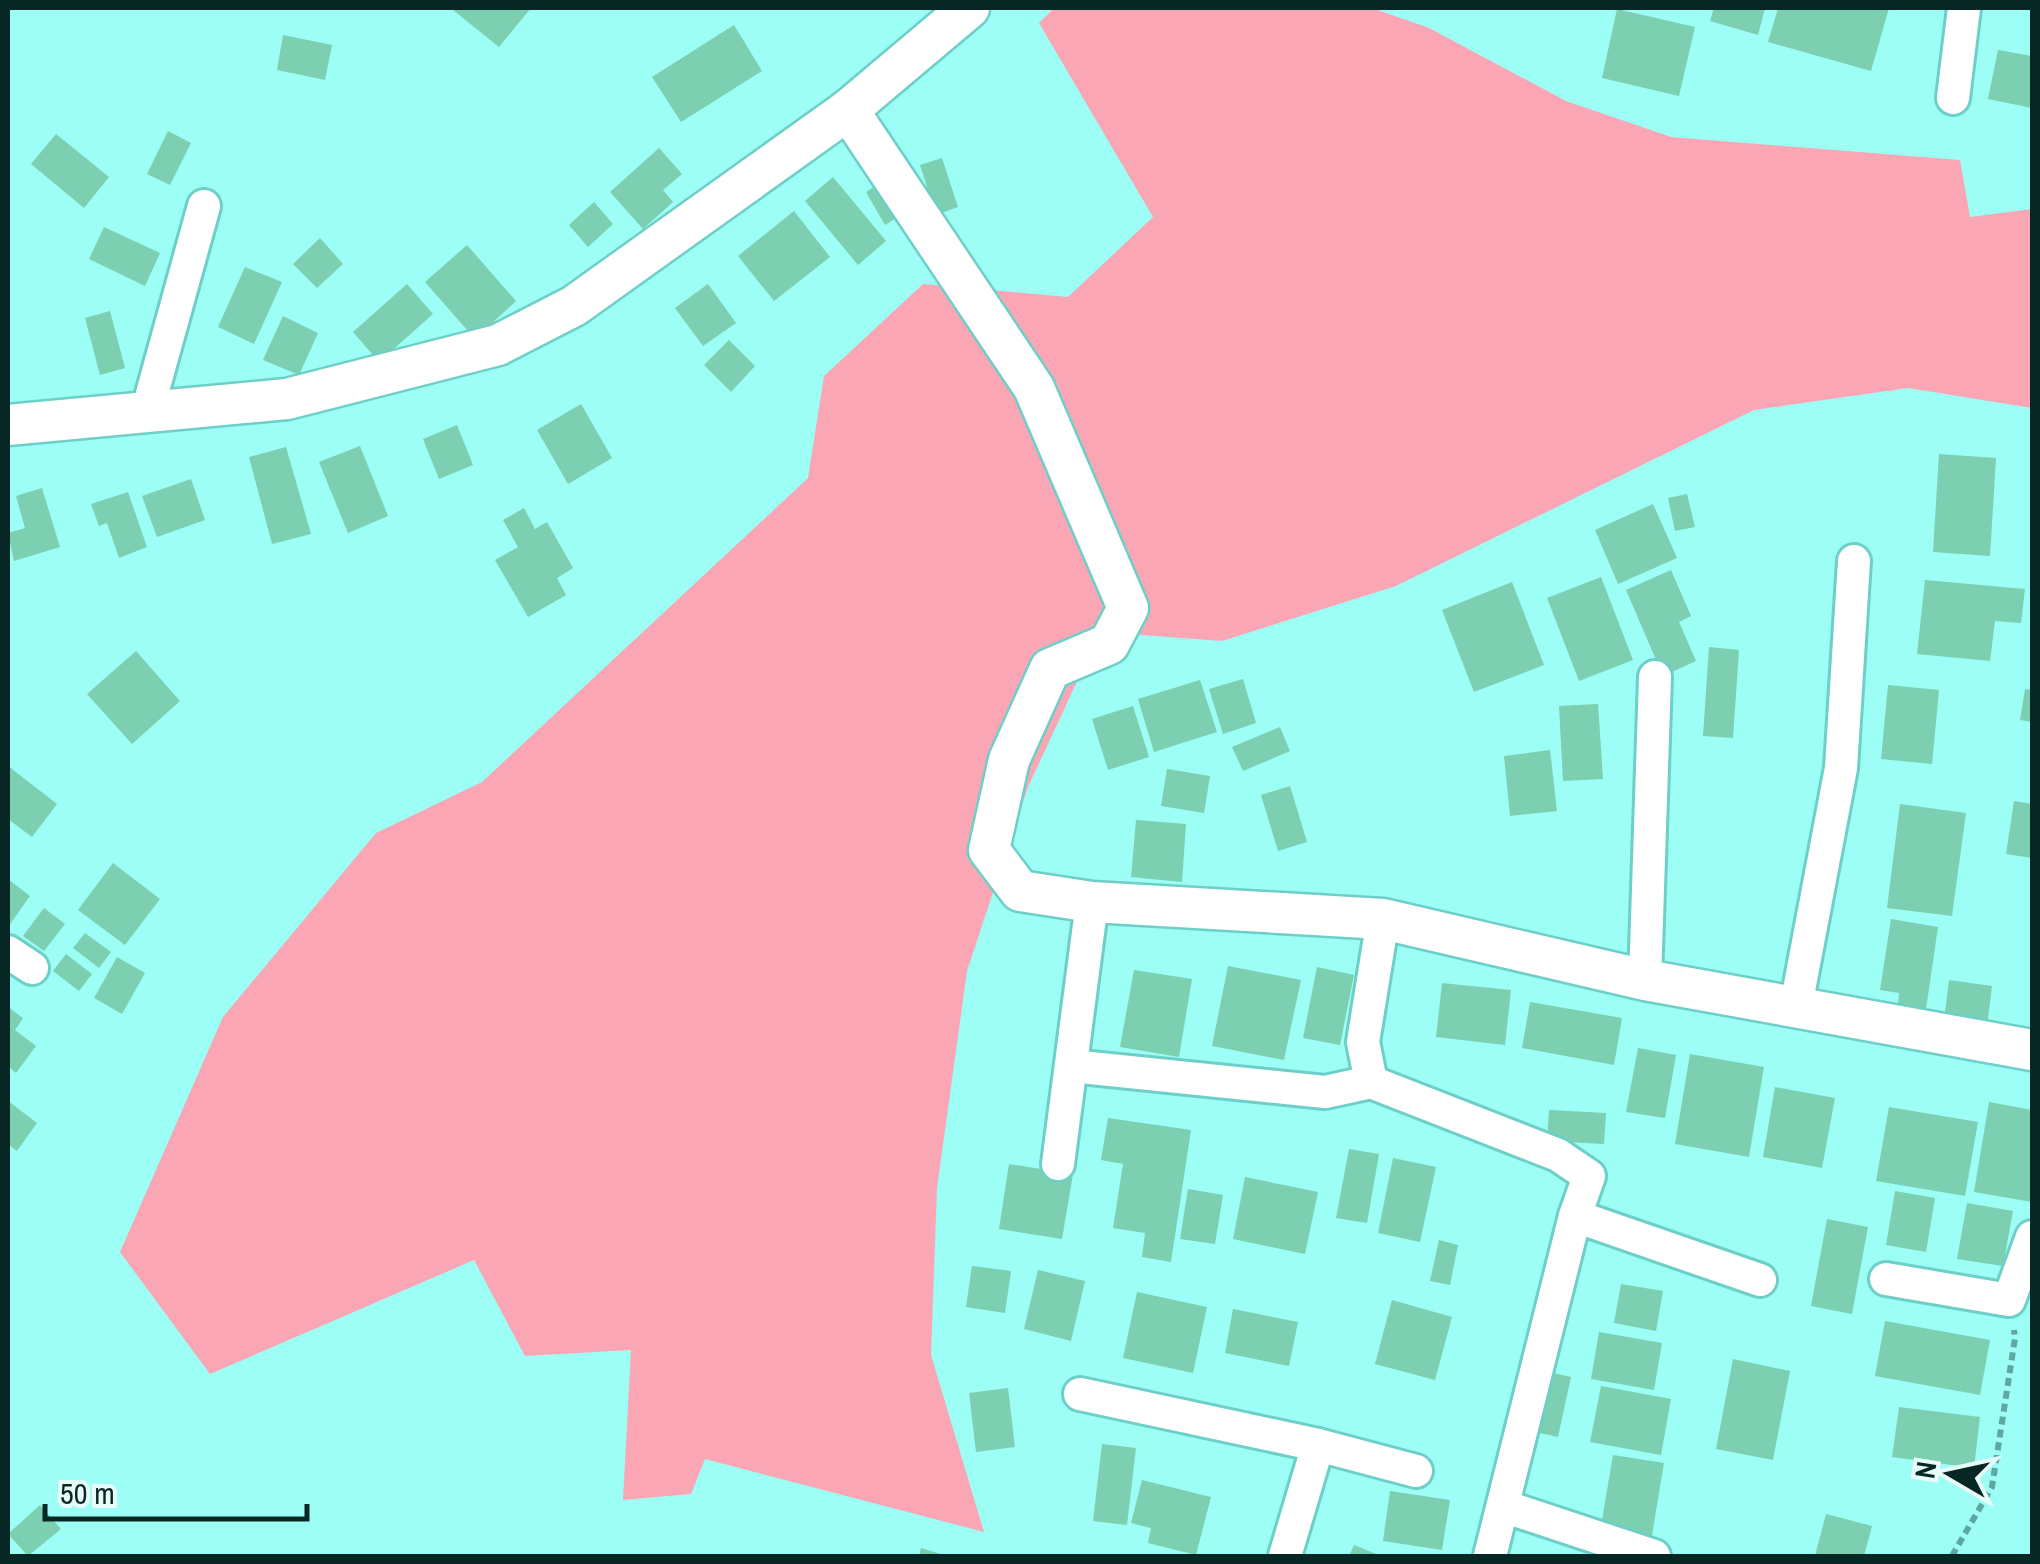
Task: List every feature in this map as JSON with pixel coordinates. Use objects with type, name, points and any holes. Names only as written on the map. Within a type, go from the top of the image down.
[{"type":"street","points":[[8,425],[287,399],[498,346],[574,306],[848,110],[968,8]]},
{"type":"street","points":[[1952,98],[1964,8]]},
{"type":"street","points":[[848,110],[1034,388],[1128,608],[1109,644],[1050,669],[1010,760],[989,850],[1020,890],[1092,902],[1383,919],[1645,980],[2032,1050]]},
{"type":"street","points":[[146,412],[204,206]]},
{"type":"street","points":[[1796,1006],[1841,768],[1854,561]]},
{"type":"street","points":[[1645,980],[1656,676]]},
{"type":"street","points":[[1058,1164],[1092,902]]},
{"type":"street","points":[[1371,1082],[1363,1042],[1383,919]]},
{"type":"street","points":[[1071,1066],[1325,1092],[1371,1082],[1558,1155],[1588,1176],[1490,1556]]},
{"type":"street","points":[[1575,1216],[1760,1280]]},
{"type":"street","points":[[1886,1279],[2009,1300],[2032,1237]]},
{"type":"street","points":[[1080,1394],[1318,1445],[1416,1472]]},
{"type":"street","points":[[1285,1556],[1318,1445]]},
{"type":"street","points":[[1504,1506],[1654,1556]]},
{"type":"path","points":[[1952,1556],[1992,1487],[2015,1338],[2009,1300]]},
{"type":"shaded area","points":[[1054,8],[1372,8],[1429,28],[1566,101],[1671,137],[1960,160],[1970,217],[2032,209],[2032,408],[1908,388],[1754,410],[1396,586],[1222,641],[1100,632],[1028,787],[967,971],[937,1188],[931,1355],[984,1532],[705,1459],[691,1494],[623,1500],[631,1350],[525,1356],[474,1260],[210,1374],[120,1252],[223,1017],[376,833],[482,782],[808,478],[824,376],[923,284],[1068,297],[1153,217],[1039,23]]},
{"type":"building","points":[[531,8],[499,47],[453,10]]},
{"type":"building","points":[[1714,8],[1765,8],[1758,35],[1710,21]]},
{"type":"building","points":[[1778,8],[1889,8],[1871,71],[1768,42]]},
{"type":"building","points":[[1617,9],[1695,27],[1679,96],[1602,78]]},
{"type":"building","points":[[734,25],[762,71],[681,122],[652,77]]},
{"type":"building","points":[[283,35],[332,45],[325,80],[277,70]]},
{"type":"building","points":[[1998,50],[2032,56],[2032,108],[1988,99]]},
{"type":"building","points":[[168,131],[191,143],[170,185],[147,174]]},
{"type":"building","points":[[56,134],[109,177],[84,208],[31,164]]},
{"type":"building","points":[[659,148],[682,174],[663,190],[673,202],[643,229],[610,192]]},
{"type":"building","points":[[942,158],[958,207],[936,215],[920,165]]},
{"type":"building","points":[[833,177],[886,241],[858,265],[805,201]]},
{"type":"building","points":[[886,180],[906,212],[885,225],[866,192]]},
{"type":"building","points":[[594,202],[613,224],[588,247],[569,225]]},
{"type":"building","points":[[794,211],[830,257],[774,301],[738,256]]},
{"type":"building","points":[[104,227],[160,253],[145,286],[89,259]]},
{"type":"building","points":[[320,238],[343,264],[317,288],[293,264]]},
{"type":"building","points":[[467,245],[516,301],[475,339],[425,282]]},
{"type":"building","points":[[245,267],[282,282],[254,344],[218,327]]},
{"type":"building","points":[[407,284],[433,314],[379,362],[353,332]]},
{"type":"building","points":[[708,284],[736,323],[703,346],[675,308]]},
{"type":"building","points":[[110,311],[125,368],[100,375],[85,318]]},
{"type":"building","points":[[283,316],[318,333],[299,375],[263,360]]},
{"type":"building","points":[[729,340],[755,366],[731,392],[704,365]]},
{"type":"building","points":[[581,404],[612,458],[568,484],[537,430]]},
{"type":"building","points":[[457,425],[473,465],[439,479],[423,439]]},
{"type":"building","points":[[360,446],[388,516],[348,533],[319,462]]},
{"type":"building","points":[[286,447],[311,534],[272,544],[249,457]]},
{"type":"building","points":[[1939,454],[1996,458],[1990,556],[1933,552]]},
{"type":"building","points":[[191,479],[205,520],[157,537],[142,496]]},
{"type":"building","points":[[42,488],[60,547],[14,561],[8,533],[25,528],[16,496]]},
{"type":"building","points":[[128,492],[147,547],[119,558],[107,523],[99,526],[91,504]]},
{"type":"building","points":[[1687,494],[1695,527],[1675,531],[1668,498]]},
{"type":"building","points":[[1653,504],[1677,558],[1618,584],[1595,530]]},
{"type":"building","points":[[524,508],[535,529],[547,522],[573,568],[557,578],[566,595],[528,617],[495,560],[518,547],[503,520]]},
{"type":"building","points":[[1671,570],[1691,616],[1679,622],[1696,661],[1663,676],[1626,590]]},
{"type":"building","points":[[1601,577],[1633,660],[1579,681],[1547,598]]},
{"type":"building","points":[[1925,580],[2025,589],[2021,623],[1995,621],[1990,661],[1917,654]]},
{"type":"building","points":[[1512,582],[1544,665],[1474,692],[1442,610]]},
{"type":"building","points":[[1709,647],[1739,650],[1733,738],[1703,736]]},
{"type":"building","points":[[136,651],[180,701],[132,744],[87,694]]},
{"type":"building","points":[[1243,679],[1256,723],[1223,734],[1209,689]]},
{"type":"building","points":[[1200,680],[1217,732],[1154,752],[1138,699]]},
{"type":"building","points":[[1888,685],[1939,690],[1932,764],[1881,759]]},
{"type":"building","points":[[2025,689],[2032,690],[2032,722],[2020,720]]},
{"type":"building","points":[[1598,704],[1603,779],[1563,781],[1559,706]]},
{"type":"building","points":[[1133,706],[1149,757],[1108,770],[1092,719]]},
{"type":"building","points":[[1280,727],[1290,751],[1243,771],[1232,747]]},
{"type":"building","points":[[1550,750],[1557,811],[1510,816],[1504,756]]},
{"type":"building","points":[[8,766],[57,804],[32,837],[8,819]]},
{"type":"building","points":[[1167,769],[1210,776],[1204,813],[1161,806]]},
{"type":"building","points":[[1290,786],[1307,842],[1278,851],[1261,795]]},
{"type":"building","points":[[2014,801],[2032,804],[2032,858],[2006,854]]},
{"type":"building","points":[[1900,804],[1966,813],[1952,916],[1887,908]]},
{"type":"building","points":[[1136,820],[1186,824],[1182,882],[1131,877]]},
{"type":"building","points":[[113,863],[160,899],[125,945],[78,910]]},
{"type":"building","points":[[8,879],[30,896],[8,927]]},
{"type":"building","points":[[44,908],[65,924],[44,951],[23,936]]},
{"type":"building","points":[[1891,919],[1938,927],[1926,1009],[1898,1005],[1899,993],[1880,990]]},
{"type":"building","points":[[85,933],[111,952],[99,968],[73,948]]},
{"type":"building","points":[[66,954],[92,974],[79,991],[53,971]]},
{"type":"building","points":[[117,957],[145,973],[122,1014],[94,998]]},
{"type":"building","points":[[1228,966],[1301,980],[1284,1060],[1212,1046]]},
{"type":"building","points":[[1317,967],[1354,975],[1340,1045],[1303,1038]]},
{"type":"building","points":[[1134,970],[1192,979],[1179,1057],[1120,1047]]},
{"type":"building","points":[[1949,980],[1992,986],[1987,1027],[1944,1021]]},
{"type":"building","points":[[1442,983],[1511,990],[1505,1045],[1436,1037]]},
{"type":"building","points":[[1530,1002],[1622,1018],[1614,1065],[1522,1048]]},
{"type":"building","points":[[8,1007],[23,1018],[15,1030],[36,1046],[16,1073],[8,1066]]},
{"type":"building","points":[[1638,1048],[1676,1055],[1665,1118],[1626,1112]]},
{"type":"building","points":[[1690,1054],[1764,1067],[1749,1157],[1675,1144]]},
{"type":"building","points":[[1775,1087],[1835,1098],[1822,1168],[1763,1157]]},
{"type":"building","points":[[8,1101],[37,1123],[17,1151],[8,1144]]},
{"type":"building","points":[[1989,1102],[2032,1110],[2032,1202],[1974,1192]]},
{"type":"building","points":[[1889,1107],[1978,1122],[1965,1196],[1876,1181]]},
{"type":"building","points":[[1549,1110],[1606,1113],[1604,1144],[1547,1141]]},
{"type":"building","points":[[1108,1118],[1191,1130],[1171,1262],[1142,1257],[1145,1233],[1113,1228],[1123,1164],[1101,1160]]},
{"type":"building","points":[[1349,1149],[1379,1154],[1367,1223],[1336,1218]]},
{"type":"building","points":[[1393,1158],[1436,1167],[1420,1242],[1378,1233]]},
{"type":"building","points":[[1009,1164],[1073,1174],[1062,1239],[999,1229]]},
{"type":"building","points":[[1245,1177],[1318,1192],[1305,1254],[1233,1239]]},
{"type":"building","points":[[1188,1189],[1223,1195],[1215,1244],[1180,1239]]},
{"type":"building","points":[[1895,1191],[1935,1198],[1926,1252],[1886,1245]]},
{"type":"building","points":[[1967,1203],[2013,1211],[2003,1266],[1957,1259]]},
{"type":"building","points":[[1827,1219],[1868,1227],[1852,1314],[1811,1306]]},
{"type":"building","points":[[1439,1240],[1458,1245],[1450,1285],[1430,1281]]},
{"type":"building","points":[[972,1266],[1011,1271],[1005,1313],[966,1307]]},
{"type":"building","points":[[1038,1270],[1085,1281],[1071,1341],[1024,1329]]},
{"type":"building","points":[[1621,1284],[1663,1291],[1656,1331],[1614,1323]]},
{"type":"building","points":[[1137,1292],[1207,1307],[1193,1373],[1123,1358]]},
{"type":"building","points":[[1392,1300],[1452,1317],[1435,1380],[1375,1364]]},
{"type":"building","points":[[1233,1309],[1298,1322],[1289,1366],[1225,1353]]},
{"type":"building","points":[[1885,1321],[1990,1340],[1980,1395],[1875,1376]]},
{"type":"building","points":[[1599,1332],[1662,1343],[1654,1390],[1591,1379]]},
{"type":"building","points":[[1733,1359],[1790,1371],[1773,1460],[1716,1449]]},
{"type":"building","points":[[1553,1373],[1571,1377],[1558,1437],[1540,1433]]},
{"type":"building","points":[[1601,1386],[1671,1399],[1661,1455],[1590,1442]]},
{"type":"building","points":[[1008,1388],[1015,1447],[976,1452],[969,1393]]},
{"type":"building","points":[[1899,1407],[1980,1417],[1974,1468],[1892,1457]]},
{"type":"building","points":[[1102,1444],[1136,1448],[1127,1525],[1093,1521]]},
{"type":"building","points":[[1613,1455],[1664,1463],[1651,1541],[1600,1532]]},
{"type":"building","points":[[1142,1480],[1211,1497],[1196,1555],[1148,1543],[1151,1528],[1131,1523]]},
{"type":"building","points":[[1390,1491],[1450,1500],[1442,1550],[1383,1541]]},
{"type":"building","points":[[40,1505],[61,1529],[28,1556],[8,1534]]},
{"type":"building","points":[[1826,1514],[1872,1526],[1864,1556],[1815,1556]]},
{"type":"building","points":[[1354,1545],[1381,1556],[1349,1556]]},
{"type":"building","points":[[921,1548],[947,1556],[919,1556]]}]
